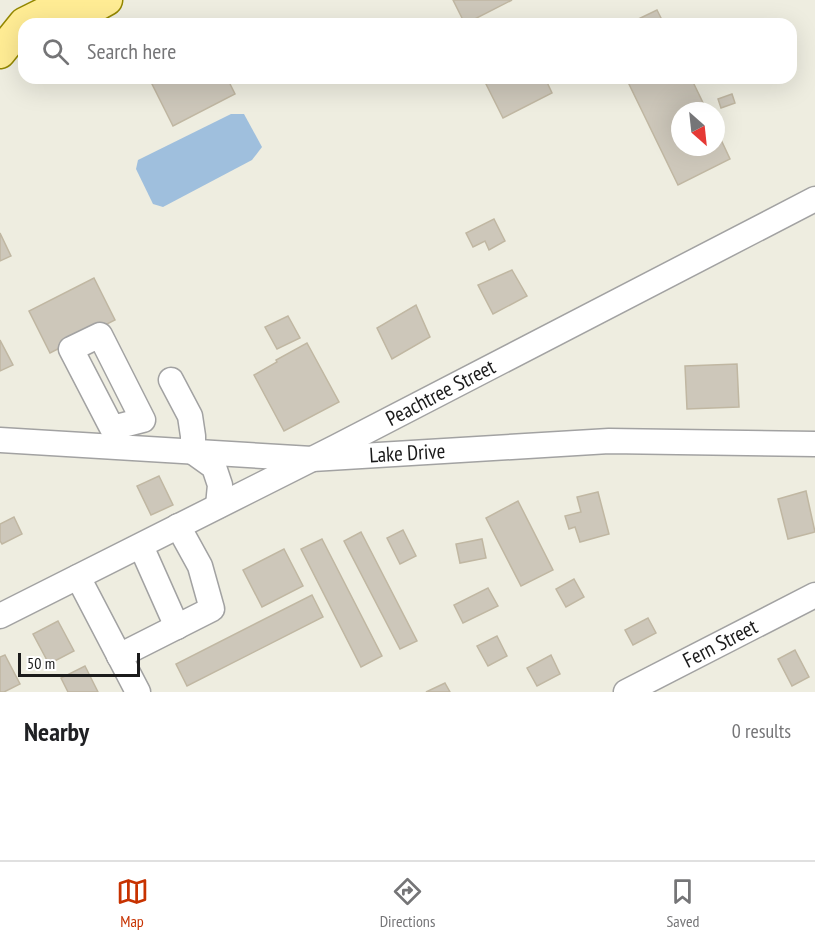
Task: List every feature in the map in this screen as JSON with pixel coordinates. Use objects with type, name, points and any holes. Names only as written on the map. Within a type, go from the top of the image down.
[{"type":"main road","points":[[0,21],[41,0]]},
{"type":"main road","points":[[34,18],[70,0]]},
{"type":"main road","points":[[75,18],[107,0]]},
{"type":"main road","points":[[0,54],[18,31]]},
{"type":"main road","points":[[0,54],[18,46]]},
{"type":"street","name":"Peachtree Street","points":[[0,616],[395,417],[815,199]]},
{"type":"street","points":[[171,381],[190,416],[193,452],[214,467],[220,484],[218,506]]},
{"type":"street","points":[[395,417],[387,428],[387,439],[390,449],[402,454]]},
{"type":"street","name":"Lake Drive","points":[[0,440],[129,436],[193,452],[312,459],[609,441],[815,444]]},
{"type":"street","points":[[119,656],[212,609],[200,566],[178,526]]},
{"type":"street","points":[[141,546],[177,627]]},
{"type":"street","points":[[78,577],[138,692]]},
{"type":"street","name":"Fern Street","points":[[626,692],[815,595]]},
{"type":"water","points":[[231,114],[244,114],[262,147],[252,160],[163,207],[153,204],[136,169],[138,160]]},
{"type":"building","points":[[453,0],[512,0],[477,18],[462,18]]},
{"type":"building","points":[[657,10],[661,18],[640,18]]},
{"type":"building","points":[[152,84],[230,84],[235,94],[173,126]]},
{"type":"building","points":[[486,84],[548,84],[552,93],[503,118]]},
{"type":"building","points":[[629,84],[694,84],[703,102],[671,102],[671,156],[725,156],[725,148],[730,159],[678,185]]},
{"type":"building","points":[[732,94],[735,103],[725,107],[725,102],[719,102],[718,99]]},
{"type":"building","points":[[494,219],[505,241],[489,250],[485,241],[473,247],[466,233]]},
{"type":"building","points":[[0,233],[11,256],[0,261]]},
{"type":"building","points":[[512,270],[527,296],[493,314],[478,285]]},
{"type":"building","points":[[94,278],[115,320],[50,353],[29,311]]},
{"type":"building","points":[[416,305],[430,337],[392,359],[377,328]]},
{"type":"building","points":[[288,316],[300,338],[277,349],[265,327]]},
{"type":"building","points":[[0,340],[13,365],[0,371]]},
{"type":"building","points":[[307,343],[339,402],[284,431],[254,375]]},
{"type":"building","points":[[737,364],[739,407],[687,409],[685,366]]},
{"type":"building","points":[[159,476],[173,505],[151,515],[137,486]]},
{"type":"building","points":[[806,491],[815,532],[788,539],[778,499]]},
{"type":"building","points":[[598,492],[609,534],[580,542],[575,527],[569,529],[565,516],[581,512],[577,497]]},
{"type":"building","points":[[518,501],[553,570],[521,586],[486,518]]},
{"type":"building","points":[[14,517],[22,534],[2,544],[0,524]]},
{"type":"building","points":[[403,530],[416,556],[400,564],[387,538]]},
{"type":"building","points":[[361,532],[417,641],[400,649],[344,541]]},
{"type":"building","points":[[322,539],[382,656],[361,667],[301,549]]},
{"type":"building","points":[[482,539],[486,558],[460,563],[456,544]]},
{"type":"building","points":[[284,549],[303,586],[262,607],[243,570]]},
{"type":"building","points":[[574,579],[584,597],[566,607],[556,589]]},
{"type":"building","points":[[488,588],[498,606],[463,623],[454,605]]},
{"type":"building","points":[[312,595],[323,617],[187,686],[176,664]]},
{"type":"building","points":[[648,618],[656,633],[633,645],[625,630]]},
{"type":"building","points":[[58,621],[74,651],[49,664],[33,634]]},
{"type":"building","points":[[497,636],[507,656],[488,666],[477,646]]},
{"type":"building","points":[[795,650],[809,677],[792,686],[778,659]]},
{"type":"building","points":[[5,655],[20,684],[0,692],[0,657]]},
{"type":"building","points":[[551,655],[560,674],[537,686],[527,668]]},
{"type":"building","points":[[85,666],[98,692],[68,692],[61,678]]},
{"type":"building","points":[[445,683],[450,692],[426,692]]}]
